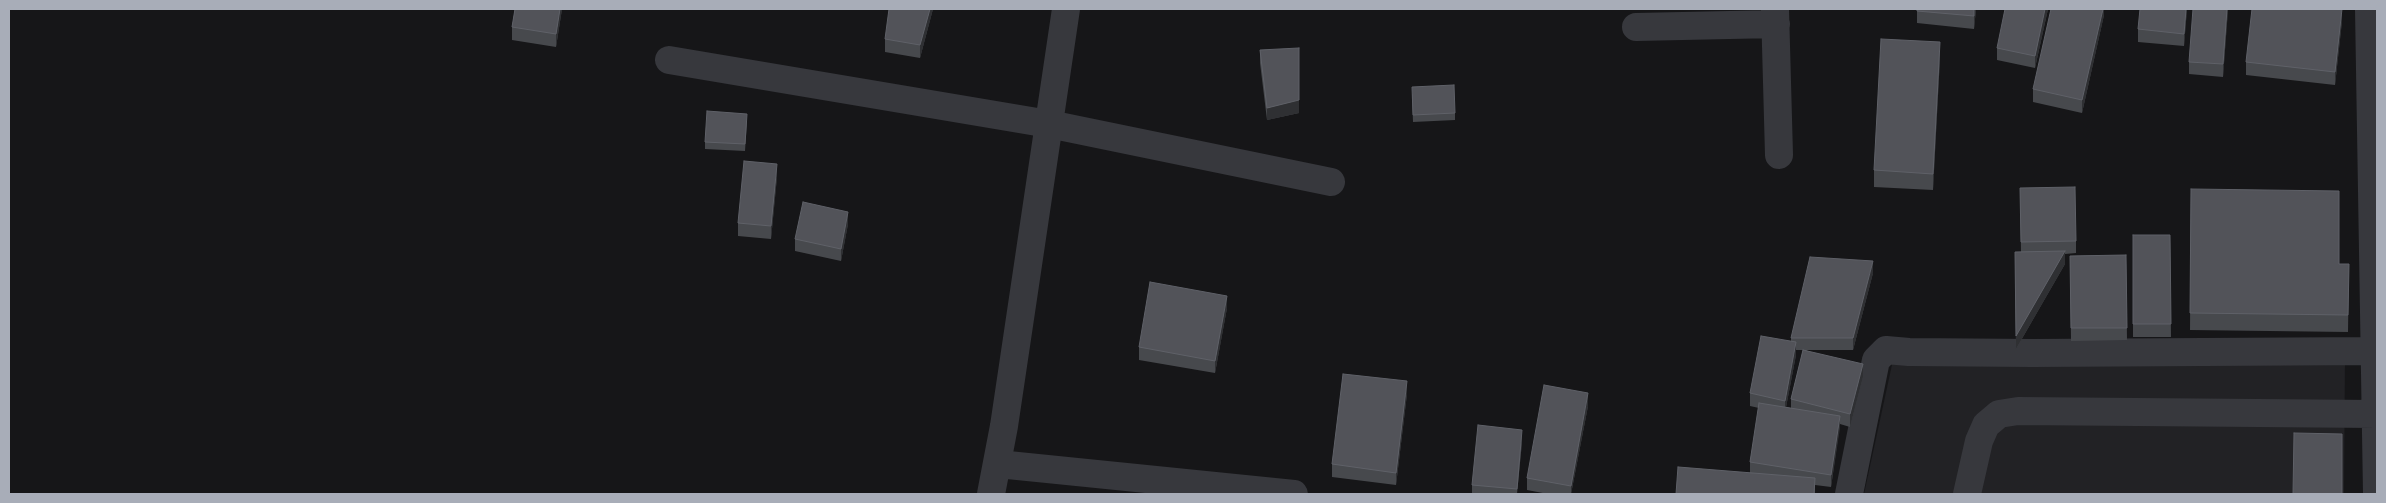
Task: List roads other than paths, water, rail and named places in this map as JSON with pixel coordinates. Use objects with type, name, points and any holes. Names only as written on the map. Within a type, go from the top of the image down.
[{"type":"street","points":[[991,494],[998,464],[1066,9]]},
{"type":"street","points":[[2370,9],[2377,494]]},
{"type":"street","points":[[1636,28],[1776,16],[1779,155]]},
{"type":"street","points":[[669,60],[1049,124],[1331,182]]},
{"type":"street","points":[[1849,494],[1876,360],[1886,350],[2022,353],[2376,334]]},
{"type":"street","points":[[1967,494],[1979,441],[1986,425],[1999,414],[2018,411],[2376,414]]},
{"type":"street","points":[[998,464],[1294,494]]}]
